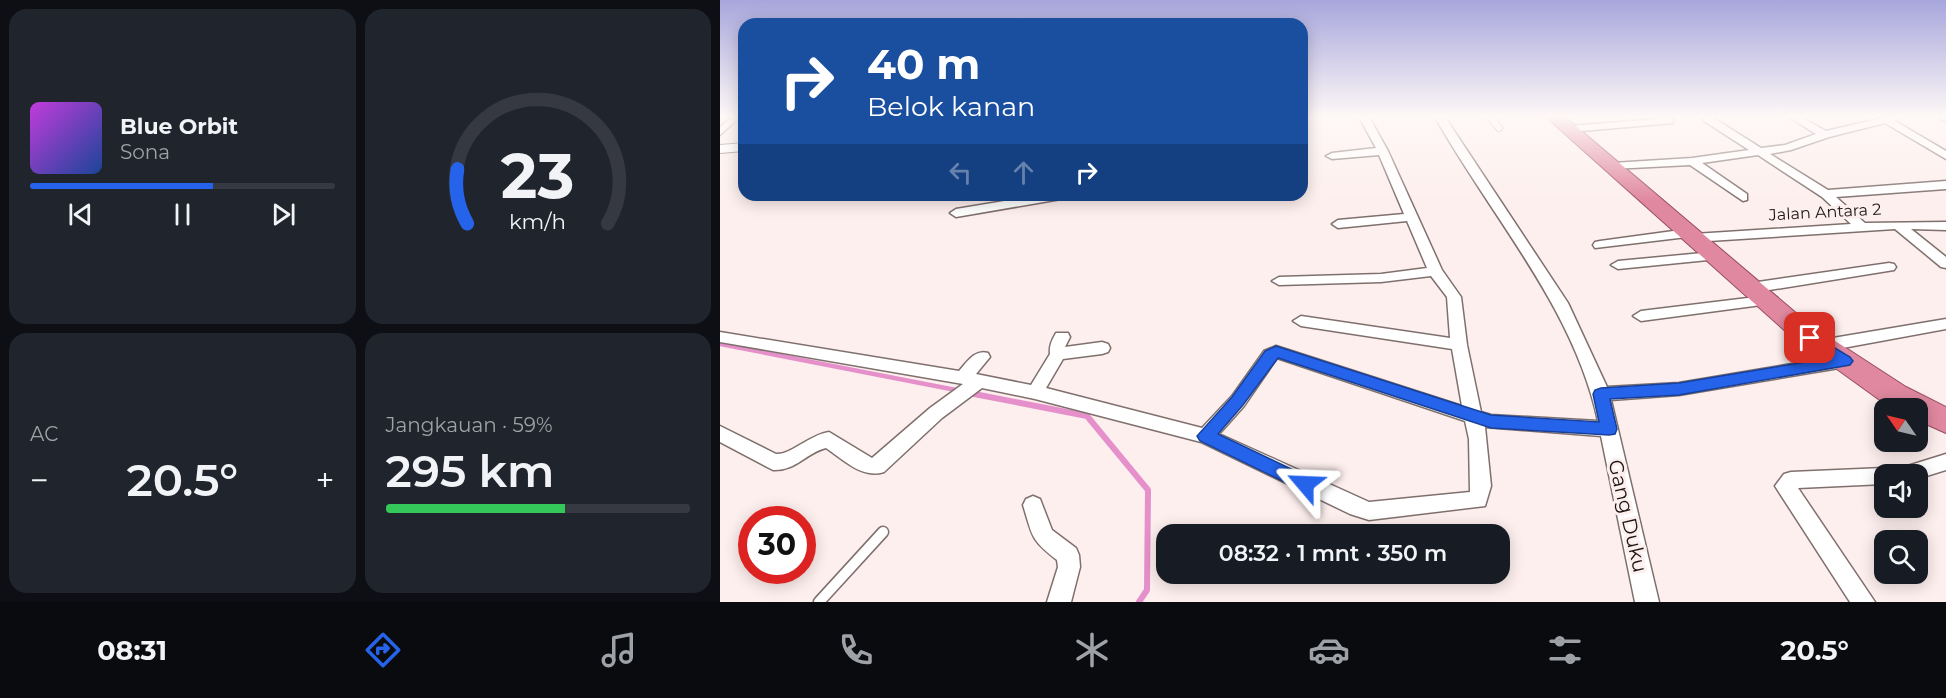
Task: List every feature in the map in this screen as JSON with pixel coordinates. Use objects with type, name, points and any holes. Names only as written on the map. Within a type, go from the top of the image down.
[{"type":"highway","points":[[1588,145],[1713,256],[1821,346],[1894,395],[1946,421]]},
{"type":"street","points":[[720,337],[1035,392],[1206,436],[1357,508],[1369,511],[1478,500],[1480,494],[1474,416],[1459,345],[1454,297],[1435,271],[1380,145]]},
{"type":"street","name":"Gang Duku","points":[[1458,145],[1560,303],[1601,394],[1647,602]]},
{"type":"street","points":[[1751,145],[1826,195],[1860,226]]},
{"type":"street","points":[[1612,166],[1692,161],[1795,145]]},
{"type":"street","points":[[1928,145],[1946,156]]},
{"type":"street","points":[[720,149],[738,148]]},
{"type":"street","points":[[1332,156],[1383,151]]},
{"type":"street","points":[[1692,161],[1743,197]]},
{"type":"street","points":[[1826,195],[1946,184]]},
{"type":"street","points":[[956,213],[1026,201]]},
{"type":"street","points":[[1338,224],[1411,217]]},
{"type":"street","points":[[1898,225],[1946,226]]},
{"type":"street","name":"Jalan Antara 2","points":[[1600,245],[1690,236],[1898,225],[1946,264]]},
{"type":"street","points":[[1618,265],[1713,256]]},
{"type":"street","points":[[1641,316],[1889,267]]},
{"type":"street","points":[[1278,281],[1381,278],[1435,271]]},
{"type":"street","points":[[1301,321],[1459,345]]},
{"type":"street","points":[[1821,346],[1946,324]]},
{"type":"street","points":[[1035,392],[1058,354],[1057,348],[1062,337]]},
{"type":"street","points":[[1058,354],[1102,348]]},
{"type":"street","points":[[1206,436],[1238,401],[1270,355],[1276,352],[1491,422],[1609,429]]},
{"type":"street","points":[[720,433],[781,464],[791,460],[815,443],[829,441],[870,467],[885,461],[974,381],[982,357]]},
{"type":"street","points":[[1601,394],[1679,389],[1845,361]]},
{"type":"street","points":[[1928,469],[1946,462]]},
{"type":"street","points":[[1863,602],[1785,486],[1791,480],[1874,476]]},
{"type":"street","points":[[1033,505],[1043,536],[1068,555],[1069,567],[1059,602]]},
{"type":"lane","points":[[819,602],[883,532]]},
{"type":"waterway","points":[[720,344],[961,391]]},
{"type":"waterway","points":[[977,395],[969,393],[1087,416],[1148,490],[1147,590],[1139,602]]},
{"type":"route","points":[[1305,484],[1206,436],[1238,401],[1270,355],[1276,352],[1491,422],[1609,429],[1601,394],[1679,389],[1845,361],[1810,338]]}]
